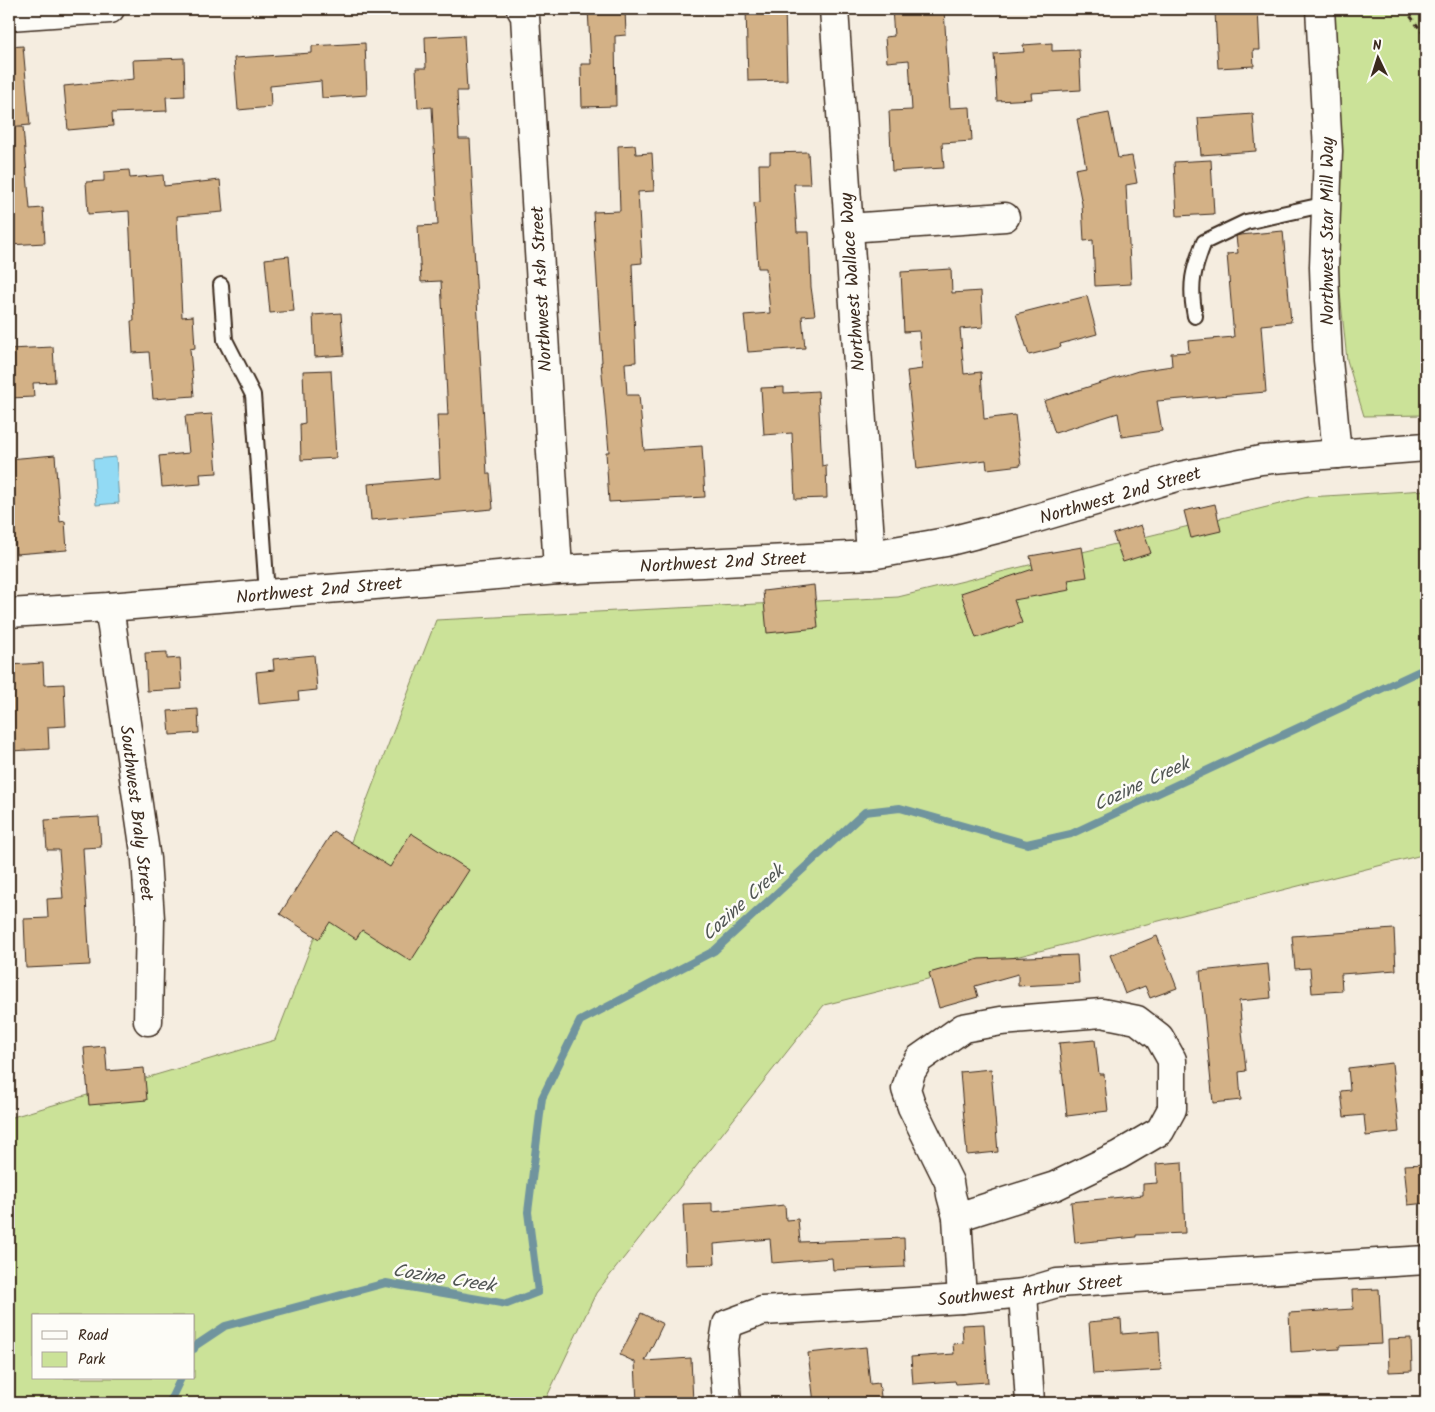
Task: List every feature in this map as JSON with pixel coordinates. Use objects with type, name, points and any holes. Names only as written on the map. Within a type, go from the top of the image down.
[{"type":"street","points":[[9,16],[39,11],[110,9]]},
{"type":"street","name":"Northwest Ash Street","points":[[521,9],[525,16],[558,570]]},
{"type":"street","name":"Northwest Wallace Way","points":[[834,9],[871,555]]},
{"type":"street","name":"Northwest Star Mill Way","points":[[1320,9],[1327,114],[1325,298],[1328,360],[1337,454]]},
{"type":"street","points":[[848,228],[1005,217]]},
{"type":"street","name":"Northwest 2nd Street","points":[[9,613],[109,607],[558,570],[871,555],[946,542],[1020,523],[1180,476],[1261,460],[1426,447]]},
{"type":"street","name":"Southwest Braly Street","points":[[109,607],[146,859],[150,919],[148,1021]]},
{"type":"street","points":[[958,1217],[1055,1186],[1160,1131],[1172,1109],[1172,1060],[1159,1037],[1137,1020],[1102,1013],[1001,1021],[962,1028],[919,1059],[911,1072],[906,1088],[912,1107],[949,1182],[958,1217],[962,1299]]},
{"type":"street","name":"Southwest Arthur Street","points":[[727,1403],[723,1348],[726,1324],[762,1311],[962,1299],[1022,1293],[1057,1283],[1426,1260]]},
{"type":"street","points":[[1022,1293],[1030,1403]]},
{"type":"lane","points":[[1195,316],[1191,294],[1196,264],[1204,242],[1246,222],[1327,204]]},
{"type":"lane","points":[[220,285],[225,340],[253,395],[266,594]]},
{"type":"path","points":[[1405,9],[1426,37]]},
{"type":"green space","points":[[1332,9],[1426,9],[1426,415],[1364,416],[1347,360],[1337,263],[1341,148],[1339,89]]},
{"type":"green space","points":[[1426,490],[1426,854],[824,1005],[596,1293],[544,1403],[9,1403],[9,1118],[275,1040],[436,620],[898,597],[1308,497]]},
{"type":"water","points":[[116,457],[119,503],[96,505],[93,459]]},
{"type":"building","points":[[588,9],[625,9],[626,35],[615,36],[616,106],[582,107],[581,64],[591,64]]},
{"type":"building","points":[[746,9],[785,9],[787,80],[748,81]]},
{"type":"building","points":[[892,9],[944,9],[950,108],[970,107],[972,141],[942,143],[944,168],[892,171],[889,111],[912,110],[909,60],[887,62],[885,37],[894,36]]},
{"type":"building","points":[[1258,9],[1260,50],[1253,50],[1254,66],[1218,68],[1215,12]]},
{"type":"building","points":[[464,35],[467,91],[457,91],[459,139],[470,139],[473,195],[471,195],[487,474],[490,474],[493,509],[371,520],[368,484],[440,478],[437,415],[448,415],[441,281],[421,282],[418,226],[438,225],[432,107],[418,108],[416,68],[426,68],[425,37]]},
{"type":"building","points":[[365,43],[367,95],[322,98],[321,81],[270,86],[271,107],[238,110],[234,58],[312,53],[312,46]]},
{"type":"building","points":[[1052,43],[1052,51],[1079,50],[1081,90],[1031,93],[1032,99],[997,101],[994,54],[1024,52],[1023,45]]},
{"type":"building","points":[[23,46],[30,125],[9,127],[9,47]]},
{"type":"building","points":[[184,58],[185,96],[166,97],[167,111],[112,113],[113,126],[68,130],[64,86],[134,79],[133,60]]},
{"type":"building","points":[[1109,113],[1118,158],[1132,156],[1137,183],[1126,185],[1131,284],[1095,286],[1093,240],[1084,241],[1082,204],[1075,169],[1086,167],[1077,119]]},
{"type":"building","points":[[1253,114],[1256,151],[1201,155],[1198,118]]},
{"type":"building","points":[[9,127],[23,127],[30,209],[43,208],[45,243],[9,245]]},
{"type":"building","points":[[635,145],[636,154],[652,153],[654,191],[638,192],[642,263],[632,264],[636,362],[625,363],[627,395],[639,395],[644,450],[702,446],[705,497],[609,502],[606,452],[609,452],[601,362],[593,212],[620,211],[618,146]]},
{"type":"building","points":[[808,152],[810,184],[794,184],[797,232],[809,232],[811,287],[815,315],[802,316],[805,348],[748,352],[744,315],[770,313],[766,268],[758,268],[754,203],[760,202],[759,164],[770,164],[770,153]]},
{"type":"building","points":[[1211,160],[1214,214],[1177,216],[1174,162]]},
{"type":"building","points":[[129,170],[130,178],[163,175],[164,186],[220,180],[223,212],[177,216],[182,317],[193,316],[195,348],[190,349],[194,396],[153,399],[149,352],[133,353],[131,321],[134,321],[129,211],[88,214],[86,182],[104,181],[104,172]]},
{"type":"building","points":[[1283,231],[1291,322],[1261,325],[1266,392],[1157,401],[1162,431],[1122,437],[1118,413],[1055,433],[1044,401],[1138,371],[1172,366],[1171,353],[1189,352],[1188,341],[1234,337],[1227,254],[1238,253],[1236,236]]},
{"type":"building","points":[[289,256],[294,311],[270,313],[265,259]]},
{"type":"building","points":[[951,269],[952,293],[981,291],[983,327],[960,329],[964,374],[981,372],[984,419],[1015,415],[1021,465],[987,469],[986,460],[917,469],[907,371],[922,369],[919,331],[904,332],[901,272]]},
{"type":"building","points":[[1087,296],[1097,334],[1060,344],[1061,347],[1029,355],[1016,314]]},
{"type":"building","points":[[341,313],[344,355],[315,357],[313,315]]},
{"type":"building","points":[[53,347],[55,382],[33,383],[34,397],[9,398],[9,349]]},
{"type":"building","points":[[331,370],[336,458],[301,460],[300,424],[305,423],[303,371]]},
{"type":"building","points":[[784,387],[784,393],[818,391],[822,466],[826,465],[827,498],[795,499],[792,433],[764,435],[761,388]]},
{"type":"building","points":[[212,414],[217,473],[200,474],[201,484],[162,487],[159,456],[189,453],[185,416]]},
{"type":"building","points":[[55,455],[60,522],[65,521],[67,550],[16,554],[12,511],[9,512],[9,459]]},
{"type":"building","points":[[1215,504],[1221,531],[1191,538],[1184,511]]},
{"type":"building","points":[[1141,525],[1151,553],[1123,562],[1113,534]]},
{"type":"building","points":[[1082,547],[1087,577],[1068,580],[1070,590],[1014,600],[1022,623],[976,638],[961,593],[1033,569],[1030,556]]},
{"type":"building","points":[[814,585],[818,628],[767,633],[763,591]]},
{"type":"building","points":[[167,652],[167,659],[180,658],[182,689],[147,691],[145,653]]},
{"type":"building","points":[[314,655],[317,690],[298,692],[299,700],[259,704],[256,672],[274,670],[273,659]]},
{"type":"building","points":[[43,663],[44,685],[64,684],[66,726],[48,727],[49,749],[10,751],[9,665]]},
{"type":"building","points":[[198,709],[199,733],[170,735],[168,711]]},
{"type":"building","points":[[99,817],[101,847],[83,848],[90,965],[26,968],[24,919],[48,918],[47,899],[63,898],[59,850],[47,850],[45,820]]},
{"type":"building","points":[[333,831],[390,867],[411,833],[469,870],[411,961],[362,930],[356,939],[330,922],[319,939],[280,914]]},
{"type":"building","points":[[1394,929],[1396,970],[1341,974],[1342,991],[1312,993],[1310,968],[1295,969],[1292,936]]},
{"type":"building","points":[[1157,936],[1177,988],[1150,998],[1145,986],[1125,994],[1110,955]]},
{"type":"building","points":[[1077,955],[1079,983],[1018,986],[1018,974],[975,986],[978,997],[939,1008],[929,973],[979,959]]},
{"type":"building","points":[[1268,964],[1271,998],[1239,1001],[1246,1071],[1239,1072],[1241,1100],[1213,1103],[1200,971]]},
{"type":"building","points":[[1095,1040],[1099,1074],[1104,1074],[1108,1111],[1067,1116],[1059,1043]]},
{"type":"building","points":[[105,1046],[107,1071],[144,1068],[147,1100],[89,1105],[84,1048]]},
{"type":"building","points":[[1392,1063],[1399,1132],[1366,1136],[1364,1115],[1344,1117],[1341,1091],[1350,1090],[1348,1068]]},
{"type":"building","points":[[991,1069],[998,1152],[967,1155],[960,1072]]},
{"type":"building","points":[[1182,1162],[1185,1233],[1136,1235],[1136,1237],[1075,1243],[1071,1202],[1143,1195],[1143,1184],[1157,1183],[1156,1164]]},
{"type":"building","points":[[1426,1164],[1426,1203],[1408,1205],[1404,1165]]},
{"type":"building","points":[[712,1203],[712,1212],[785,1205],[786,1220],[798,1219],[800,1242],[904,1238],[905,1267],[833,1270],[832,1258],[772,1263],[770,1239],[714,1244],[715,1264],[686,1265],[683,1204]]},
{"type":"building","points":[[1379,1289],[1382,1344],[1339,1346],[1339,1349],[1291,1352],[1289,1313],[1353,1309],[1352,1290]]},
{"type":"building","points":[[641,1313],[663,1324],[645,1361],[691,1358],[693,1403],[637,1403],[635,1362],[620,1355]]},
{"type":"building","points":[[1121,1319],[1122,1334],[1159,1331],[1161,1370],[1093,1374],[1089,1322]]},
{"type":"building","points":[[984,1324],[988,1382],[956,1384],[955,1381],[913,1384],[911,1357],[954,1354],[953,1344],[963,1343],[962,1325]]},
{"type":"building","points":[[1411,1338],[1412,1371],[1389,1372],[1388,1339]]},
{"type":"building","points":[[866,1347],[870,1384],[879,1383],[882,1403],[814,1403],[808,1353]]},
{"type":"waterway","name":"Cozine Creek","points":[[195,1346],[225,1326],[386,1283],[507,1304],[538,1292],[528,1212],[542,1098],[580,1021],[714,951],[865,812],[900,808],[1027,844],[1071,834],[1426,668]]},
{"type":"waterway","name":"Cozine Creek","points":[[169,1403],[180,1380]]}]
